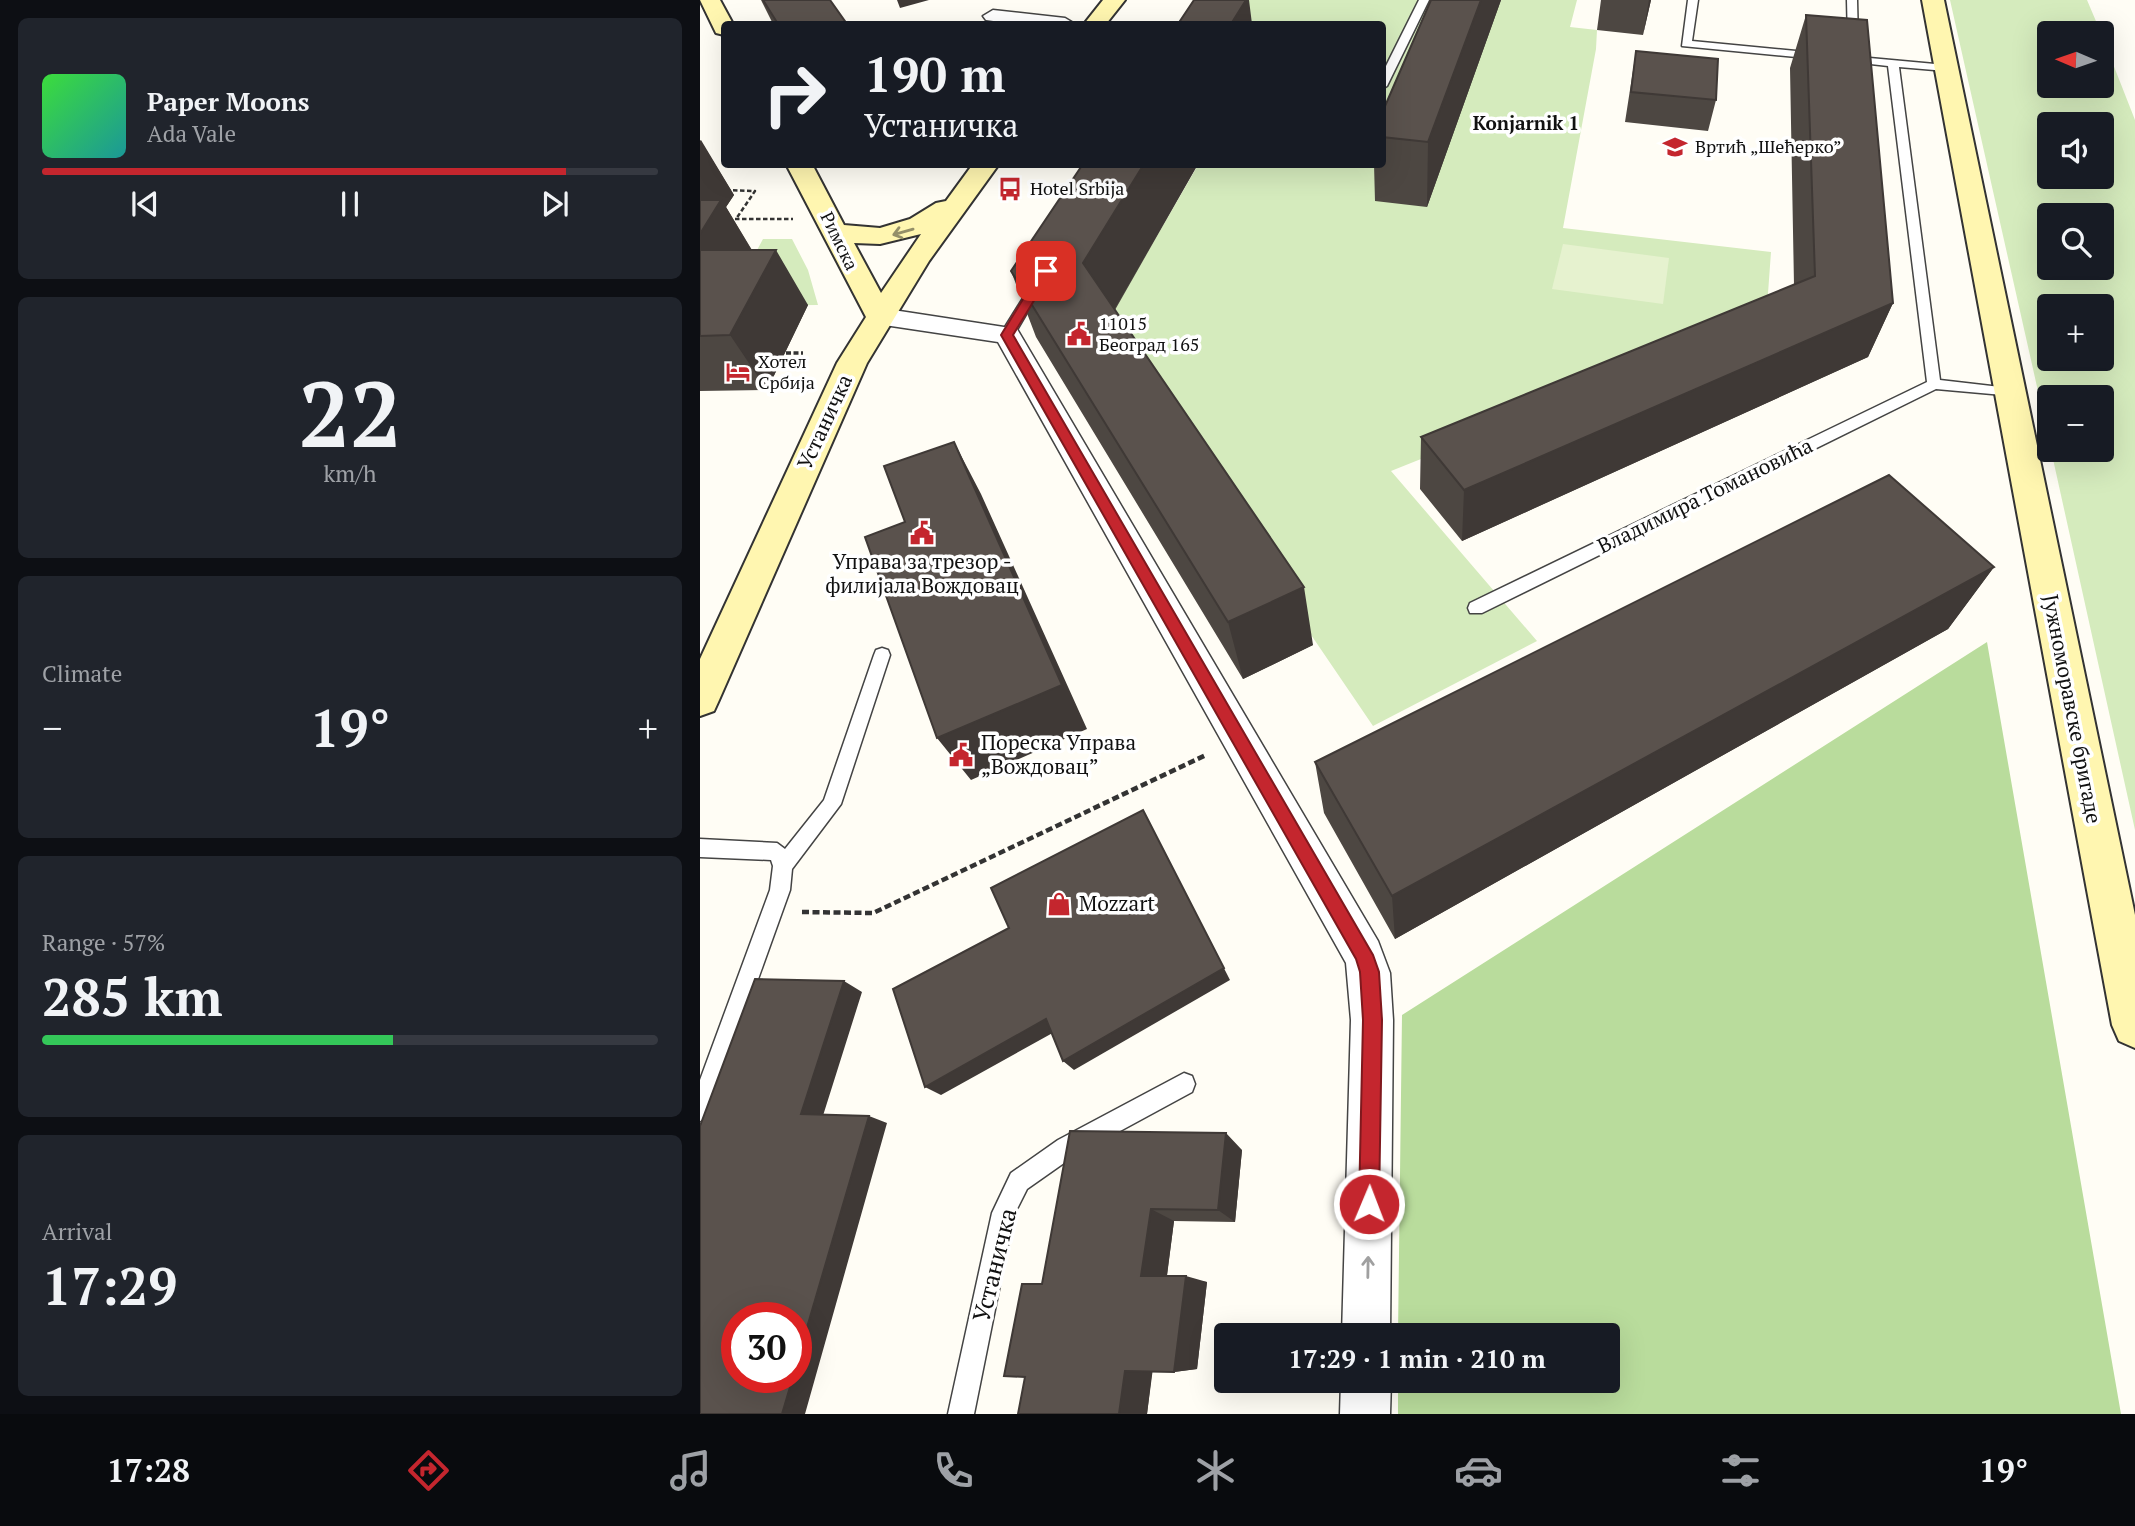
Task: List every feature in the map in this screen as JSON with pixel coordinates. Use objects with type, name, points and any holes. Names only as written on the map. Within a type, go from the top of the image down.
[{"type":"street","points":[[709,0],[721,22]]},
{"type":"street","points":[[1097,21],[1114,0]]},
{"type":"street","points":[[1933,0],[2009,393]]},
{"type":"street","points":[[994,13],[1046,21]]},
{"type":"street","name":"Римска","points":[[801,168],[836,232],[847,262],[880,317]]},
{"type":"street","name":"Устаничка","points":[[700,700],[852,363],[917,258],[984,168]]},
{"type":"street","points":[[836,232],[875,238],[909,232],[961,198]]},
{"type":"street","points":[[880,317],[1007,335],[1364,955],[1370,972],[1373,1020],[1366,1323]]},
{"type":"street","name":"Јужноморавске бригаде","points":[[2009,393],[2135,1025]]},
{"type":"street","points":[[1365,1414],[1366,1393]]},
{"type":"lane","points":[[1386,78],[1424,0]]},
{"type":"lane","points":[[1693,0],[1686,44],[1945,68]]},
{"type":"lane","points":[[1852,0],[1854,59]]},
{"type":"lane","points":[[1386,54],[1398,55]]},
{"type":"lane","points":[[1893,63],[1934,384],[2009,393]]},
{"type":"lane","points":[[1007,335],[1042,278]]},
{"type":"lane","name":"Владимира Томановића","points":[[1476,608],[1934,384]]},
{"type":"lane","points":[[700,1110],[772,911],[783,866],[832,804],[882,655]]},
{"type":"lane","points":[[700,848],[777,852],[783,866]]},
{"type":"lane","name":"Устаничка","points":[[961,1414],[1003,1213],[1018,1181],[1066,1148],[1184,1084]]},
{"type":"path","points":[[714,190],[755,191],[736,219]]},
{"type":"path","points":[[727,219],[793,219]]},
{"type":"path","points":[[786,353],[803,353]]},
{"type":"path","points":[[772,911],[873,913],[1238,739]]},
{"type":"green space","points":[[1233,0],[1577,0],[1570,27],[1597,30],[1596,49],[1563,228],[1771,252],[1766,321],[1391,471],[1537,641],[1373,726],[1103,329],[1196,168],[1386,168],[1386,21],[1219,21]]},
{"type":"green space","points":[[1950,0],[2087,0],[2096,21],[2037,21],[2037,98],[2114,98],[2114,67],[2135,120],[2135,830],[2054,462],[2114,462],[2114,385],[2037,387]]},
{"type":"green space","points":[[763,239],[792,239],[808,270],[818,305],[727,306]]},
{"type":"green space","points":[[1563,244],[1669,258],[1663,304],[1552,289]]},
{"type":"green space","points":[[1987,642],[2121,1414],[1398,1414],[1398,1393],[1620,1393],[1620,1323],[1398,1323],[1402,1015]]},
{"type":"building","points":[[763,0],[830,0],[845,21],[776,21]]},
{"type":"building","points":[[1194,0],[1246,0],[1233,21],[1180,21]]},
{"type":"building","points":[[1431,0],[1481,0],[1428,142],[1386,137],[1386,104]]},
{"type":"building","points":[[1806,15],[1867,20],[1893,303],[1464,490],[1421,437],[1815,276]]},
{"type":"building","points":[[1636,51],[1718,59],[1716,100],[1631,92]]},
{"type":"building","points":[[1080,168],[1142,168],[1083,263],[1304,587],[1228,622],[1011,271]]},
{"type":"building","points":[[700,200],[721,200],[700,234]]},
{"type":"building","points":[[700,250],[776,250],[730,335],[700,336]]},
{"type":"building","points":[[954,442],[1062,685],[937,738],[865,537],[905,522],[884,466]]},
{"type":"building","points":[[1889,475],[1994,567],[1392,896],[1315,762]]},
{"type":"building","points":[[1143,810],[1224,968],[1063,1061],[1046,1019],[925,1087],[893,989],[1009,928],[991,888]]},
{"type":"building","points":[[755,979],[844,981],[801,1114],[869,1116],[812,1310],[812,1302],[721,1302],[721,1393],[788,1393],[782,1414],[700,1414],[700,1126]]},
{"type":"building","points":[[1070,1131],[1226,1133],[1218,1210],[1151,1209],[1141,1276],[1186,1276],[1174,1372],[1125,1371],[1119,1414],[1018,1414],[1025,1377],[1004,1376],[1022,1284],[1042,1284]]},
{"type":"place","name":"Вртић „Шећерко”","points":[[1675,147]]},
{"type":"place","name":"Hotel Srbija","points":[[1010,189]]},
{"type":"place","name":"11015 Београд 165","points":[[1079,334]]},
{"type":"place","name":"Хотел Србија","points":[[738,372]]},
{"type":"place","name":"Управа за трезор - филијала Вождовац","points":[[922,533]]},
{"type":"place","name":"Пореска Управа „Вождовац”","points":[[961,755]]},
{"type":"place","name":"Mozzart","points":[[1059,904]]},
{"type":"district","name":"Konjarnik 1","points":[[1526,123]]},
{"type":"route","points":[[1046,271],[1007,335],[1364,955],[1370,972],[1373,1020],[1369,1204]]}]
